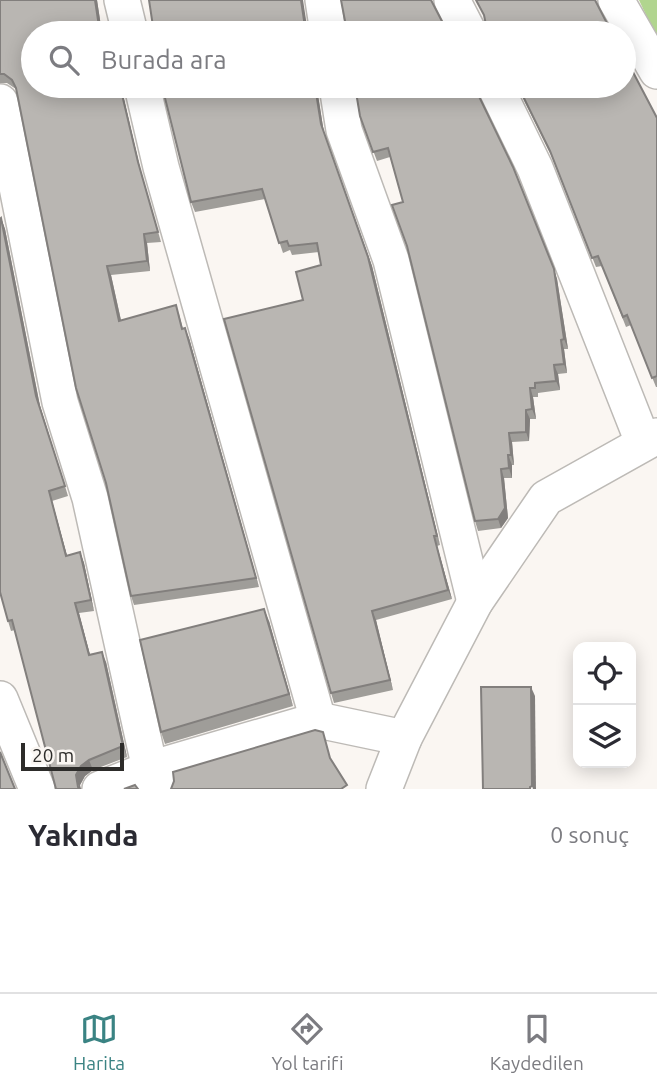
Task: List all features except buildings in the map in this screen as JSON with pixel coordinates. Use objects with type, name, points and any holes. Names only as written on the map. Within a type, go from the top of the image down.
[{"type":"street","points":[[122,0],[127,21]]},
{"type":"street","points":[[323,0],[326,21]]},
{"type":"street","points":[[452,0],[462,21]]},
{"type":"street","points":[[617,0],[629,21]]},
{"type":"street","points":[[636,34],[657,71]]},
{"type":"street","points":[[145,98],[161,167],[318,720]]},
{"type":"street","points":[[339,98],[344,130],[391,260],[475,602]]},
{"type":"street","points":[[384,789],[404,738],[475,602],[547,498],[650,439],[536,168],[501,98]]},
{"type":"street","points":[[0,102],[60,402],[90,498],[154,779]]},
{"type":"street","points":[[0,699],[37,789]]},
{"type":"street","points":[[100,789],[154,779],[318,720],[404,738]]},
{"type":"green space","points":[[639,0],[657,0],[657,39]]}]
